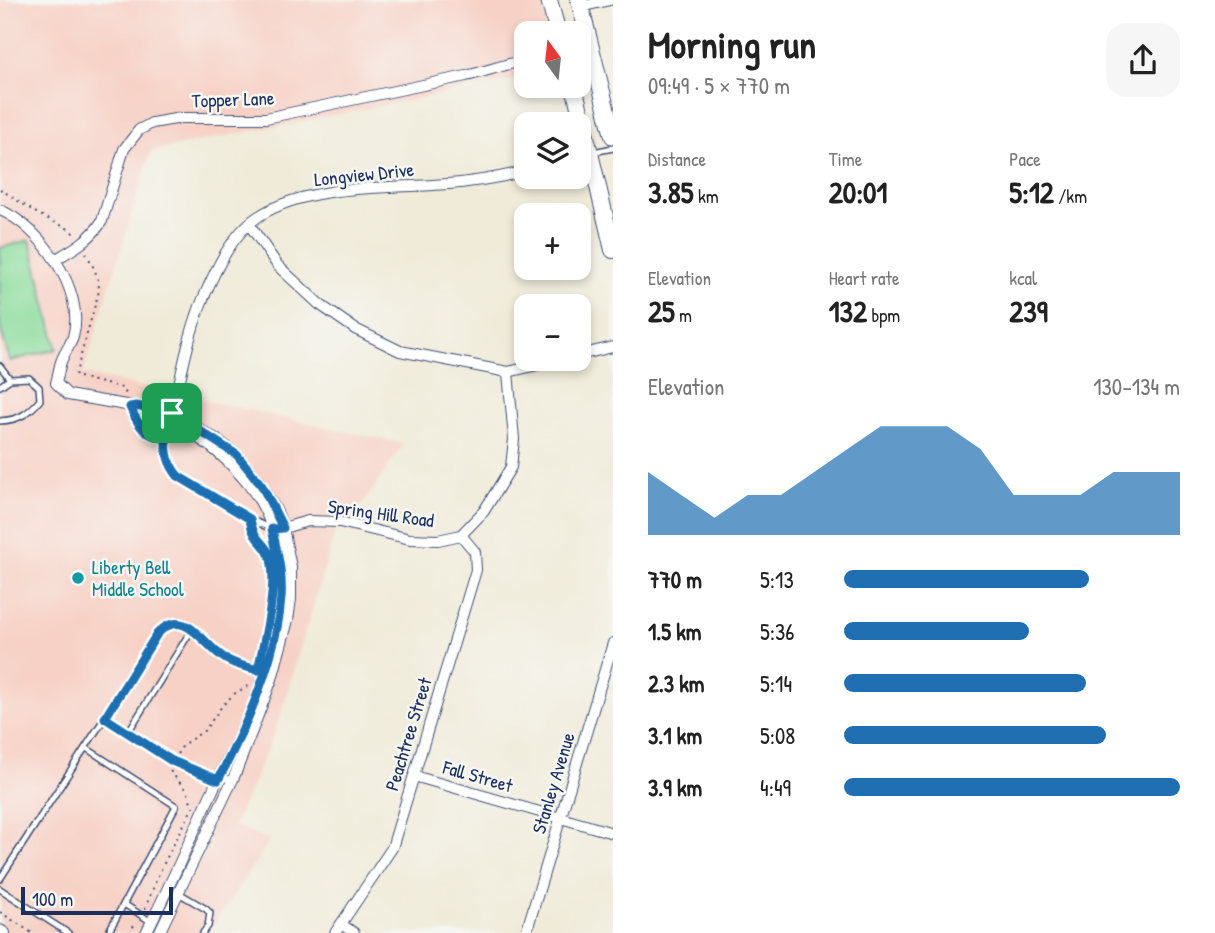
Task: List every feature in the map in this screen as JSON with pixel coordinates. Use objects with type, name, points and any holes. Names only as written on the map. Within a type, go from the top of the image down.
[{"type":"main road","points":[[549,0],[555,21]]},
{"type":"main road","points":[[580,3],[581,21]]},
{"type":"main road","points":[[592,68],[612,126]]},
{"type":"main road","points":[[591,175],[613,250]]},
{"type":"street","points":[[580,3],[611,1]]},
{"type":"street","name":"Topper Lane","points":[[56,259],[97,230],[124,149],[139,130],[152,123],[181,118],[266,118],[466,76],[514,62]]},
{"type":"street","name":"Longview Drive","points":[[170,418],[196,318],[204,298],[227,251],[249,224],[271,210],[338,191],[449,184],[514,172]]},
{"type":"street","points":[[0,210],[29,229],[56,259],[68,283],[75,314],[73,337],[61,363],[56,383],[68,395],[136,406],[170,418],[237,455],[262,486],[291,567],[291,599],[282,645],[264,674],[248,719],[218,780],[173,890],[160,931]]},
{"type":"street","points":[[249,224],[278,266],[303,291],[355,329],[400,351],[508,372],[514,371]]},
{"type":"street","points":[[591,352],[613,347]]},
{"type":"street","points":[[461,535],[484,511],[512,467],[514,439],[508,372]]},
{"type":"street","name":"Spring Hill Road","points":[[277,528],[308,521],[330,522],[410,539],[438,540],[461,535]]},
{"type":"street","name":"Peachtree Street","points":[[338,929],[392,848],[475,570],[475,552],[461,535]]},
{"type":"street","name":"Stanley Avenue","points":[[526,933],[613,643]]},
{"type":"street","points":[[146,933],[173,890],[233,777],[264,674]]},
{"type":"street","name":"Fall Street","points":[[414,776],[613,833]]},
{"type":"street","points":[[338,929],[354,933]]},
{"type":"street","points":[[0,930],[5,933]]},
{"type":"lane","points":[[591,154],[613,148]]},
{"type":"lane","points":[[0,366],[10,379]]},
{"type":"lane","points":[[0,386],[10,379],[29,378],[39,387],[40,400],[29,413],[14,420],[0,421]]},
{"type":"lane","points":[[39,387],[56,383]]},
{"type":"lane","points":[[170,418],[166,438],[167,455],[178,476],[250,519],[277,528]]},
{"type":"lane","points":[[0,879],[163,628],[176,624],[192,629],[226,659],[264,674]]},
{"type":"lane","points":[[127,734],[192,629]]},
{"type":"lane","points":[[105,718],[172,761],[218,780],[233,777]]},
{"type":"lane","points":[[86,748],[176,806],[108,933]]},
{"type":"lane","points":[[0,889],[68,933]]},
{"type":"lane","points":[[173,890],[210,914],[208,926],[203,933]]},
{"type":"lane","points":[[124,904],[135,913],[141,914],[160,931]]},
{"type":"path","points":[[0,189],[38,214],[69,229],[81,243],[99,281],[90,326],[75,376],[122,388],[127,393],[137,424],[143,431],[166,438]]},
{"type":"path","points":[[250,519],[255,538],[266,548]]},
{"type":"path","points":[[129,933],[141,914],[192,807],[187,791],[170,771],[172,761],[184,744],[205,730],[234,694],[264,674]]},
{"type":"path","points":[[0,912],[32,933]]},
{"type":"shaded area","points":[[0,0],[542,0],[547,21],[514,21],[514,80],[151,151],[83,374],[404,444],[344,531],[336,529],[276,729],[234,825],[270,840],[208,933],[0,933]]},
{"type":"green space","points":[[30,240],[57,349],[10,361],[0,327],[0,248]]},
{"type":"place","name":"Liberty Bell Middle School","points":[[78,578]]},
{"type":"route","points":[[130,407],[172,413],[237,455],[262,486],[283,528],[272,529],[281,568],[281,598],[271,648],[248,719],[218,780],[172,761],[105,718],[157,634],[170,625],[183,624],[226,659],[258,670],[273,577],[271,559],[266,548],[255,538],[250,519],[178,476],[167,455],[166,438],[143,431],[130,407]]}]
